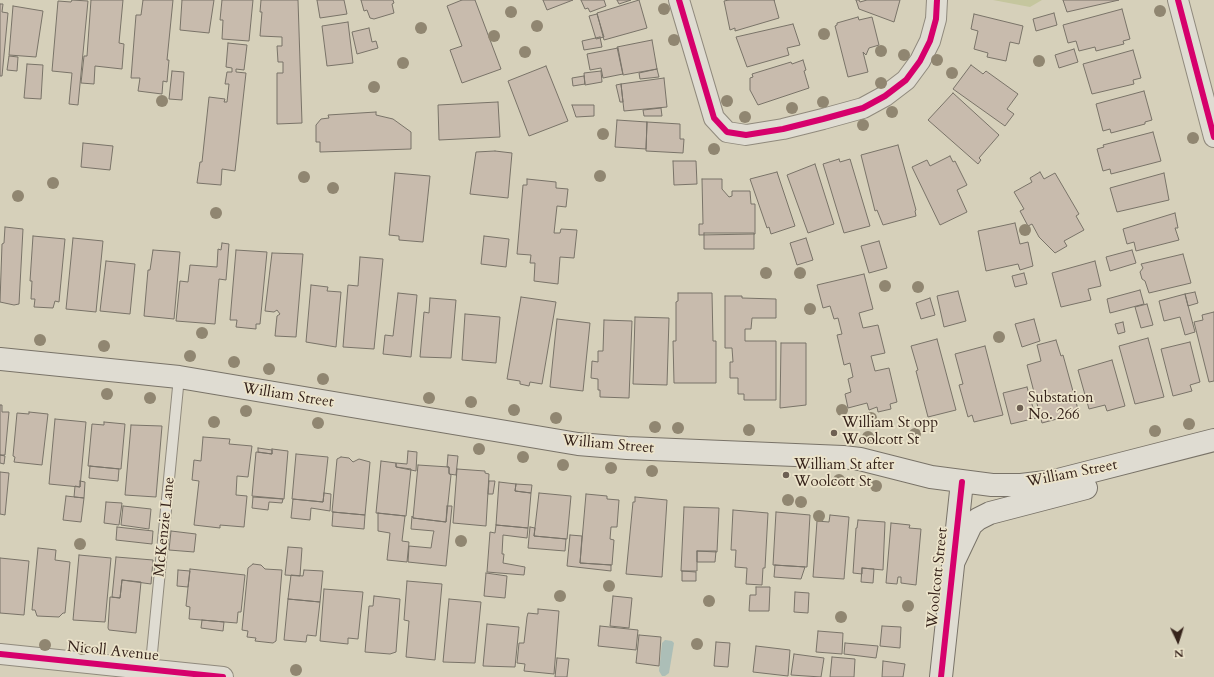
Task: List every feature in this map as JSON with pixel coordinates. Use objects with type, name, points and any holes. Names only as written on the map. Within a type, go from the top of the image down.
[{"type":"main road","name":"William Street","points":[[0,359],[179,378],[578,444],[627,448],[842,457],[860,459],[931,477],[992,485],[1037,483],[1132,462],[1214,440]]},
{"type":"main road","points":[[953,563],[971,525],[978,518],[990,513],[1112,480],[1132,462]]},
{"type":"main road","name":"Woolcott Street","points":[[941,677],[962,482]]},
{"type":"street","points":[[679,0],[714,118],[727,132],[746,134],[783,129],[823,119],[863,108],[886,96],[906,80],[920,61],[930,41],[936,19],[937,0]]},
{"type":"street","points":[[1178,0],[1214,137]]},
{"type":"street","name":"Nicoll Avenue","points":[[0,654],[150,673],[223,677]]},
{"type":"lane","name":"McKenzie Lane","points":[[150,673],[179,378]]},
{"type":"green space","points":[[993,0],[1042,0],[1030,7]]},
{"type":"shaded area","points":[[665,640],[672,641],[674,643],[669,673],[662,676],[659,671],[662,643]]},
{"type":"building","points":[[72,0],[88,1],[78,105],[69,104],[72,73],[52,71],[58,1],[71,2]]},
{"type":"building","points":[[91,0],[123,0],[119,43],[124,44],[122,69],[95,66],[94,84],[81,83],[84,56],[87,56]]},
{"type":"building","points":[[143,0],[173,0],[167,60],[169,60],[167,82],[163,81],[162,94],[138,91],[140,78],[131,78],[136,15],[141,15]]},
{"type":"building","points":[[182,0],[214,0],[209,33],[180,30]]},
{"type":"building","points":[[222,0],[253,0],[249,41],[222,39],[223,20],[220,20]]},
{"type":"building","points":[[261,0],[298,0],[302,123],[277,124],[277,73],[283,73],[283,62],[278,62],[277,46],[282,46],[282,37],[260,36],[262,12],[260,12]]},
{"type":"building","points":[[317,0],[344,0],[347,14],[320,18]]},
{"type":"building","points":[[361,0],[393,0],[394,3],[392,4],[394,13],[374,19],[370,18],[367,10],[364,11]]},
{"type":"building","points":[[462,0],[475,0],[501,69],[462,83],[450,50],[462,46],[447,6]]},
{"type":"building","points":[[543,0],[573,0],[547,10]]},
{"type":"building","points":[[581,0],[604,0],[606,6],[590,12],[588,8],[585,9]]},
{"type":"building","points":[[617,0],[631,0],[619,4]]},
{"type":"building","points":[[639,0],[647,28],[604,40],[597,13]]},
{"type":"building","points":[[774,0],[779,18],[735,31],[735,28],[730,30],[724,1]]},
{"type":"building","points":[[856,0],[859,0],[860,2],[867,0],[900,0],[894,22],[859,9]]},
{"type":"building","points":[[1063,0],[1119,0],[1067,12]]},
{"type":"building","points":[[0,4],[3,4],[2,12],[8,13],[2,76],[0,76]]},
{"type":"building","points":[[13,6],[43,11],[36,57],[9,55]]},
{"type":"building","points":[[1122,9],[1130,39],[1123,41],[1124,44],[1096,51],[1095,47],[1079,51],[1076,41],[1068,43],[1063,25]]},
{"type":"building","points":[[1054,13],[1057,25],[1036,31],[1033,19]]},
{"type":"building","points":[[597,14],[604,37],[596,39],[589,16]]},
{"type":"building","points":[[974,14],[1023,26],[1019,44],[1010,42],[1006,61],[987,57],[988,53],[974,49],[978,31],[971,29]]},
{"type":"building","points":[[858,17],[859,20],[872,17],[879,45],[869,48],[866,55],[863,52],[868,72],[848,77],[835,26],[837,23]]},
{"type":"building","points":[[348,22],[353,63],[327,66],[322,26]]},
{"type":"building","points":[[793,24],[800,45],[787,48],[789,55],[747,67],[736,37]]},
{"type":"building","points":[[369,28],[372,42],[376,41],[378,48],[357,54],[352,32]]},
{"type":"building","points":[[600,37],[602,47],[584,50],[582,41]]},
{"type":"building","points":[[652,40],[657,69],[623,75],[617,47]]},
{"type":"building","points":[[228,43],[247,45],[244,70],[236,69],[236,72],[246,73],[235,171],[222,169],[221,185],[197,183],[200,162],[202,162],[209,97],[225,99],[224,102],[227,102],[229,84],[225,84],[227,72],[232,72],[232,68],[226,67]]},
{"type":"building","points":[[618,48],[623,74],[603,78],[601,68],[590,70],[587,54]]},
{"type":"building","points":[[1074,49],[1078,62],[1059,68],[1055,55]]},
{"type":"building","points":[[1133,50],[1141,78],[1133,80],[1134,84],[1092,94],[1083,64]]},
{"type":"building","points":[[9,56],[18,57],[17,71],[7,70]]},
{"type":"building","points":[[803,60],[806,70],[804,71],[809,88],[758,105],[750,90],[750,78],[753,77],[752,74],[791,62],[792,64]]},
{"type":"building","points":[[27,64],[43,65],[41,99],[24,98]]},
{"type":"building","points":[[971,65],[983,74],[986,71],[1018,94],[1007,109],[1014,114],[1005,126],[953,89]]},
{"type":"building","points":[[546,66],[568,121],[529,136],[508,81]]},
{"type":"building","points":[[657,69],[659,77],[640,79],[639,73]]},
{"type":"building","points":[[172,71],[184,72],[182,100],[169,99]]},
{"type":"building","points":[[601,71],[602,82],[585,85],[584,73]]},
{"type":"building","points":[[584,76],[585,84],[573,86],[572,78]]},
{"type":"building","points":[[664,78],[667,107],[624,111],[621,84]]},
{"type":"building","points":[[621,84],[623,102],[620,102],[616,85]]},
{"type":"building","points":[[1144,91],[1152,120],[1145,122],[1145,124],[1111,133],[1110,129],[1103,131],[1096,104]]},
{"type":"building","points":[[953,93],[999,135],[979,158],[981,160],[978,164],[928,120]]},
{"type":"building","points":[[498,102],[500,137],[439,140],[438,105]]},
{"type":"building","points":[[572,105],[594,105],[594,116],[576,117]]},
{"type":"building","points":[[661,108],[662,116],[644,116],[643,110]]},
{"type":"building","points":[[376,112],[376,115],[393,119],[411,132],[411,149],[320,152],[320,142],[316,142],[316,125],[321,119],[329,118],[328,115]]},
{"type":"building","points":[[617,120],[647,122],[646,149],[615,147]]},
{"type":"building","points":[[647,122],[680,124],[680,139],[684,139],[683,153],[646,151]]},
{"type":"building","points":[[1153,132],[1161,161],[1111,174],[1110,169],[1103,171],[1097,149],[1104,147],[1103,145]]},
{"type":"building","points":[[83,143],[113,146],[110,170],[81,167]]},
{"type":"building","points":[[898,145],[916,210],[916,216],[883,225],[877,210],[875,211],[861,155]]},
{"type":"building","points":[[495,151],[512,153],[508,198],[470,194],[476,152]]},
{"type":"building","points":[[950,156],[953,162],[955,161],[967,185],[957,190],[967,212],[940,225],[912,167],[927,160],[930,166]]},
{"type":"building","points":[[839,159],[840,162],[850,159],[870,226],[844,233],[823,164]]},
{"type":"building","points":[[673,161],[696,161],[697,184],[674,185]]},
{"type":"building","points":[[815,164],[834,224],[808,233],[787,175]]},
{"type":"building","points":[[777,172],[795,226],[771,234],[769,227],[767,228],[750,179]]},
{"type":"building","points":[[1040,172],[1044,179],[1055,173],[1079,214],[1076,216],[1084,230],[1064,241],[1067,246],[1055,253],[1039,237],[1032,224],[1028,226],[1020,211],[1024,209],[1014,192],[1032,182],[1030,178]]},
{"type":"building","points":[[395,173],[430,176],[423,242],[399,240],[399,236],[389,235]]},
{"type":"building","points":[[1164,173],[1169,200],[1117,212],[1110,188]]},
{"type":"building","points":[[527,179],[556,182],[556,188],[568,189],[566,207],[557,206],[554,233],[560,233],[561,229],[577,230],[574,258],[560,257],[558,284],[534,281],[535,263],[530,263],[531,255],[517,254],[523,185],[527,185]]},
{"type":"building","points":[[702,179],[722,179],[722,189],[729,197],[732,196],[732,191],[750,191],[751,204],[755,204],[755,234],[699,235],[699,224],[703,224]]},
{"type":"building","points":[[1175,213],[1178,228],[1175,228],[1179,240],[1136,251],[1134,242],[1127,244],[1123,229]]},
{"type":"building","points":[[1015,223],[1020,244],[1028,242],[1033,266],[1020,270],[1018,264],[986,271],[978,231]]},
{"type":"building","points":[[5,227],[23,229],[19,304],[14,305],[0,302],[2,244],[4,243]]},
{"type":"building","points":[[704,233],[754,233],[754,249],[704,249]]},
{"type":"building","points":[[33,236],[65,239],[59,302],[55,301],[53,308],[34,307],[35,299],[31,299],[32,281],[30,281]]},
{"type":"building","points":[[484,236],[509,239],[506,267],[481,264]]},
{"type":"building","points":[[73,238],[103,241],[96,312],[66,309]]},
{"type":"building","points":[[806,238],[813,260],[797,265],[790,243]]},
{"type":"building","points":[[879,241],[887,268],[869,273],[861,246]]},
{"type":"building","points":[[222,243],[229,244],[226,280],[219,279],[215,324],[176,321],[180,281],[188,282],[190,265],[217,267],[218,249],[221,250]]},
{"type":"building","points":[[153,250],[180,252],[174,319],[144,316],[148,270],[150,270]]},
{"type":"building","points":[[236,250],[267,252],[260,324],[256,324],[256,329],[236,327],[237,320],[230,320]]},
{"type":"building","points":[[1132,250],[1136,263],[1110,271],[1106,257]]},
{"type":"building","points":[[272,253],[303,254],[296,337],[275,336],[277,316],[280,314],[277,310],[274,312],[265,311]]},
{"type":"building","points":[[1183,254],[1191,283],[1149,293],[1140,272],[1143,268],[1141,264]]},
{"type":"building","points":[[360,257],[383,259],[374,349],[343,347],[348,285],[358,286]]},
{"type":"building","points":[[106,261],[135,264],[130,314],[100,311]]},
{"type":"building","points":[[1095,261],[1101,286],[1088,289],[1091,300],[1061,307],[1052,273]]},
{"type":"building","points":[[1024,273],[1027,284],[1015,287],[1012,276]]},
{"type":"building","points":[[864,274],[873,309],[859,313],[863,328],[878,325],[885,353],[871,356],[875,371],[889,368],[897,402],[890,404],[891,409],[878,412],[877,407],[869,410],[867,403],[848,408],[845,394],[851,392],[848,379],[853,377],[850,363],[844,365],[837,335],[842,334],[838,318],[834,319],[830,306],[823,308],[817,285]]},
{"type":"building","points":[[311,285],[328,287],[327,291],[341,292],[336,347],[306,342]]},
{"type":"building","points":[[1140,290],[1144,304],[1110,313],[1107,299]]},
{"type":"building","points":[[958,291],[966,321],[944,327],[937,296]]},
{"type":"building","points":[[1195,292],[1198,303],[1188,306],[1185,294]]},
{"type":"building","points":[[398,293],[417,295],[411,357],[383,354],[385,335],[393,336]]},
{"type":"building","points":[[678,293],[712,293],[713,341],[716,341],[716,383],[674,383],[673,341],[676,341],[676,302],[678,301]]},
{"type":"building","points":[[1185,294],[1195,332],[1185,335],[1180,317],[1164,321],[1159,301]]},
{"type":"building","points":[[725,296],[776,299],[776,318],[752,318],[751,329],[745,329],[745,341],[776,341],[776,400],[744,400],[744,394],[738,394],[738,378],[730,378],[730,362],[733,362],[732,348],[725,348]]},
{"type":"building","points":[[521,297],[556,302],[542,384],[530,382],[529,386],[520,384],[520,381],[507,379]]},
{"type":"building","points":[[430,298],[456,300],[451,358],[420,357],[424,312],[429,313]]},
{"type":"building","points":[[930,298],[935,315],[921,319],[916,303]]},
{"type":"building","points":[[1147,304],[1153,325],[1141,328],[1135,307]]},
{"type":"building","points":[[1214,312],[1214,381],[1209,382],[1194,322],[1203,320],[1202,315]]},
{"type":"building","points":[[465,314],[500,317],[496,363],[462,360]]},
{"type":"building","points":[[635,317],[669,318],[667,385],[633,384]]},
{"type":"building","points":[[557,319],[590,323],[583,391],[550,387]]},
{"type":"building","points":[[1034,319],[1040,341],[1022,347],[1015,324]]},
{"type":"building","points":[[604,320],[632,321],[629,398],[600,397],[600,390],[598,390],[598,379],[591,378],[592,361],[598,362],[598,351],[603,351]]},
{"type":"building","points":[[1123,322],[1125,332],[1118,334],[1115,324]]},
{"type":"building","points":[[1148,338],[1164,397],[1135,404],[1119,346]]},
{"type":"building","points":[[937,339],[956,410],[928,417],[916,371],[918,370],[911,346]]},
{"type":"building","points":[[1056,340],[1061,356],[1063,355],[1079,413],[1042,423],[1027,365],[1041,361],[1037,345]]},
{"type":"building","points":[[1190,342],[1200,382],[1190,385],[1192,391],[1173,396],[1161,349]]},
{"type":"building","points":[[781,343],[806,343],[806,405],[780,408]]},
{"type":"building","points":[[985,346],[1003,415],[974,422],[972,415],[968,417],[959,385],[963,384],[955,354]]},
{"type":"building","points":[[1112,360],[1125,406],[1107,411],[1105,405],[1089,409],[1078,370]]},
{"type":"building","name":"Substation No. 266","points":[[1027,387],[1036,418],[1011,424],[1003,393]]},
{"type":"building","points":[[0,405],[2,405],[2,412],[9,412],[5,455],[0,455]]},
{"type":"building","points":[[29,412],[48,414],[42,465],[14,462],[15,457],[13,456],[17,413],[29,414]]},
{"type":"building","points":[[55,419],[86,422],[80,487],[49,484]]},
{"type":"building","points":[[104,422],[125,424],[121,469],[88,466],[92,424],[104,425]]},
{"type":"building","points":[[131,425],[162,426],[156,497],[125,495]]},
{"type":"building","points":[[203,437],[230,439],[229,444],[252,446],[248,477],[237,476],[236,495],[247,496],[244,527],[220,525],[220,528],[194,525],[199,481],[192,480],[194,460],[201,461]]},
{"type":"building","points":[[258,448],[272,450],[272,454],[258,452]]},
{"type":"building","points":[[272,449],[288,451],[284,499],[252,496],[256,452],[272,454]]},
{"type":"building","points":[[408,451],[417,452],[416,471],[396,467],[396,463],[407,464]]},
{"type":"building","points":[[296,454],[328,457],[323,502],[292,499]]},
{"type":"building","points":[[0,455],[5,456],[4,464],[0,463]]},
{"type":"building","points":[[448,455],[458,456],[456,475],[449,474],[449,467],[447,467]]},
{"type":"building","points":[[341,457],[349,458],[353,462],[359,459],[370,462],[365,515],[332,512],[337,459]]},
{"type":"building","points":[[381,461],[396,463],[396,467],[411,469],[406,516],[376,513]]},
{"type":"building","points":[[418,465],[449,467],[449,473],[451,475],[446,522],[413,518]]},
{"type":"building","points":[[90,466],[119,469],[118,481],[89,478]]},
{"type":"building","points":[[457,469],[485,471],[485,473],[489,474],[486,526],[453,523]]},
{"type":"building","points":[[0,472],[9,473],[5,515],[0,514]]},
{"type":"building","points":[[80,481],[85,482],[84,498],[74,497],[75,486],[80,487]]},
{"type":"building","points":[[489,481],[495,481],[493,494],[488,494]]},
{"type":"building","points":[[499,482],[516,484],[515,491],[531,493],[528,528],[496,525]]},
{"type":"building","points":[[516,484],[532,485],[531,493],[515,491]]},
{"type":"building","points":[[324,493],[331,494],[330,511],[311,508],[310,520],[291,518],[293,499],[323,502]]},
{"type":"building","points":[[539,493],[571,496],[567,539],[534,536]]},
{"type":"building","points":[[586,494],[607,496],[607,499],[619,500],[617,527],[611,527],[610,539],[614,540],[612,565],[580,563]]},
{"type":"building","points":[[66,496],[84,498],[81,522],[63,520]]},
{"type":"building","points":[[253,497],[283,499],[282,503],[269,502],[268,510],[252,508]]},
{"type":"building","points":[[635,497],[667,500],[662,577],[626,574],[633,502],[635,502]]},
{"type":"building","points":[[106,502],[122,503],[119,525],[104,523]]},
{"type":"building","points":[[123,506],[151,509],[149,529],[121,525]]},
{"type":"building","points":[[447,506],[452,506],[446,566],[408,562],[409,546],[431,548],[434,531],[411,529],[412,516],[413,518],[446,522]]},
{"type":"building","points":[[684,507],[719,508],[717,552],[697,551],[697,571],[681,571]]},
{"type":"building","points":[[733,510],[768,513],[765,568],[763,568],[762,585],[746,584],[747,568],[735,567],[736,550],[731,550]]},
{"type":"building","points":[[333,512],[365,515],[364,529],[332,526]]},
{"type":"building","points":[[776,512],[810,515],[807,567],[773,565]]},
{"type":"building","points":[[378,513],[405,516],[402,541],[409,542],[407,562],[387,560],[390,533],[378,531]]},
{"type":"building","points":[[830,515],[849,517],[844,579],[813,577],[817,521],[829,522]]},
{"type":"building","points":[[858,520],[885,522],[883,570],[862,568],[862,574],[853,573],[856,528]]},
{"type":"building","points":[[891,523],[910,525],[909,528],[921,529],[916,585],[901,583],[901,577],[898,577],[897,584],[886,583]]},
{"type":"building","points":[[496,525],[528,528],[527,538],[503,535],[503,563],[525,567],[524,575],[487,572],[490,532],[495,533]]},
{"type":"building","points":[[117,527],[153,531],[152,544],[116,540]]},
{"type":"building","points":[[530,527],[535,528],[534,536],[566,539],[565,551],[528,548]]},
{"type":"building","points":[[171,531],[196,534],[194,552],[169,550]]},
{"type":"building","points":[[570,535],[582,536],[580,563],[611,565],[611,571],[567,566]]},
{"type":"building","points":[[288,547],[302,548],[300,576],[285,575]]},
{"type":"building","points":[[38,548],[56,550],[55,560],[70,562],[65,613],[59,617],[37,616],[35,610],[32,610]]},
{"type":"building","points":[[697,551],[716,551],[715,562],[697,562]]},
{"type":"building","points":[[79,555],[111,558],[105,622],[73,620]]},
{"type":"building","points":[[116,557],[153,560],[151,584],[122,580],[120,598],[112,597]]},
{"type":"building","points":[[0,558],[29,561],[24,615],[0,613]]},
{"type":"building","points":[[253,564],[261,565],[265,569],[282,570],[276,641],[273,643],[255,641],[256,638],[247,637],[248,631],[242,630],[248,568]]},
{"type":"building","points":[[775,565],[805,567],[801,579],[774,577]]},
{"type":"building","points":[[862,568],[874,569],[873,583],[861,582]]},
{"type":"building","points":[[190,569],[245,575],[241,612],[238,612],[237,623],[189,619],[190,607],[186,606]]},
{"type":"building","points":[[178,570],[190,571],[188,587],[177,586]]},
{"type":"building","points":[[304,570],[323,571],[320,602],[288,599],[291,575],[303,576]]},
{"type":"building","points":[[682,571],[696,572],[696,581],[682,581]]},
{"type":"building","points":[[486,573],[507,576],[505,598],[484,596]]},
{"type":"building","points":[[122,580],[141,582],[136,633],[109,630],[108,628],[110,597],[120,598]]},
{"type":"building","points":[[407,581],[442,584],[435,660],[406,657],[409,621],[404,620]]},
{"type":"building","points":[[756,587],[770,587],[769,611],[749,611],[750,595],[756,595]]},
{"type":"building","points":[[324,589],[363,592],[358,639],[348,638],[348,644],[320,641]]},
{"type":"building","points":[[795,592],[809,593],[808,613],[794,612]]},
{"type":"building","points":[[374,596],[400,599],[396,652],[390,654],[365,652],[369,606],[373,606]]},
{"type":"building","points":[[613,596],[632,598],[629,628],[610,626]]},
{"type":"building","points":[[288,599],[320,602],[316,636],[307,635],[306,642],[284,640]]},
{"type":"building","points":[[449,599],[481,602],[475,663],[443,662]]},
{"type":"building","points":[[538,609],[559,611],[554,674],[524,671],[525,664],[517,663],[519,643],[524,643],[528,613],[538,614]]},
{"type":"building","points":[[202,620],[224,622],[223,631],[201,628]]},
{"type":"building","points":[[487,624],[519,627],[515,667],[483,666]]},
{"type":"building","points":[[600,626],[638,630],[636,650],[598,646]]},
{"type":"building","points":[[882,626],[901,627],[900,648],[880,646]]},
{"type":"building","points":[[818,631],[843,633],[842,654],[816,652]]},
{"type":"building","points":[[639,635],[661,637],[659,666],[636,663]]},
{"type":"building","points":[[716,642],[730,643],[728,667],[714,666]]},
{"type":"building","points":[[845,643],[878,646],[876,658],[844,654]]},
{"type":"building","points":[[756,646],[790,650],[788,676],[753,672]]},
{"type":"building","points":[[794,654],[824,658],[821,677],[791,675]]},
{"type":"building","points":[[832,657],[855,659],[854,677],[830,677]]},
{"type":"building","points":[[557,658],[569,659],[567,677],[555,677]]},
{"type":"building","points":[[883,661],[905,664],[903,677],[882,677]]},
{"type":"cycle path","points":[[679,0],[714,118],[727,132],[746,135],[783,129],[863,108],[885,96],[906,80],[920,61],[930,41],[936,19],[937,0]]},
{"type":"cycle path","points":[[1178,0],[1214,137]]},
{"type":"cycle path","points":[[941,677],[962,482]]},
{"type":"cycle path","points":[[0,654],[223,677]]},
{"type":"place","name":"Substation No. 266","points":[[1020,408]]},
{"type":"place","name":"William St opp Woolcott St","points":[[834,433]]},
{"type":"place","name":"William St after Woolcott St","points":[[786,475]]}]
